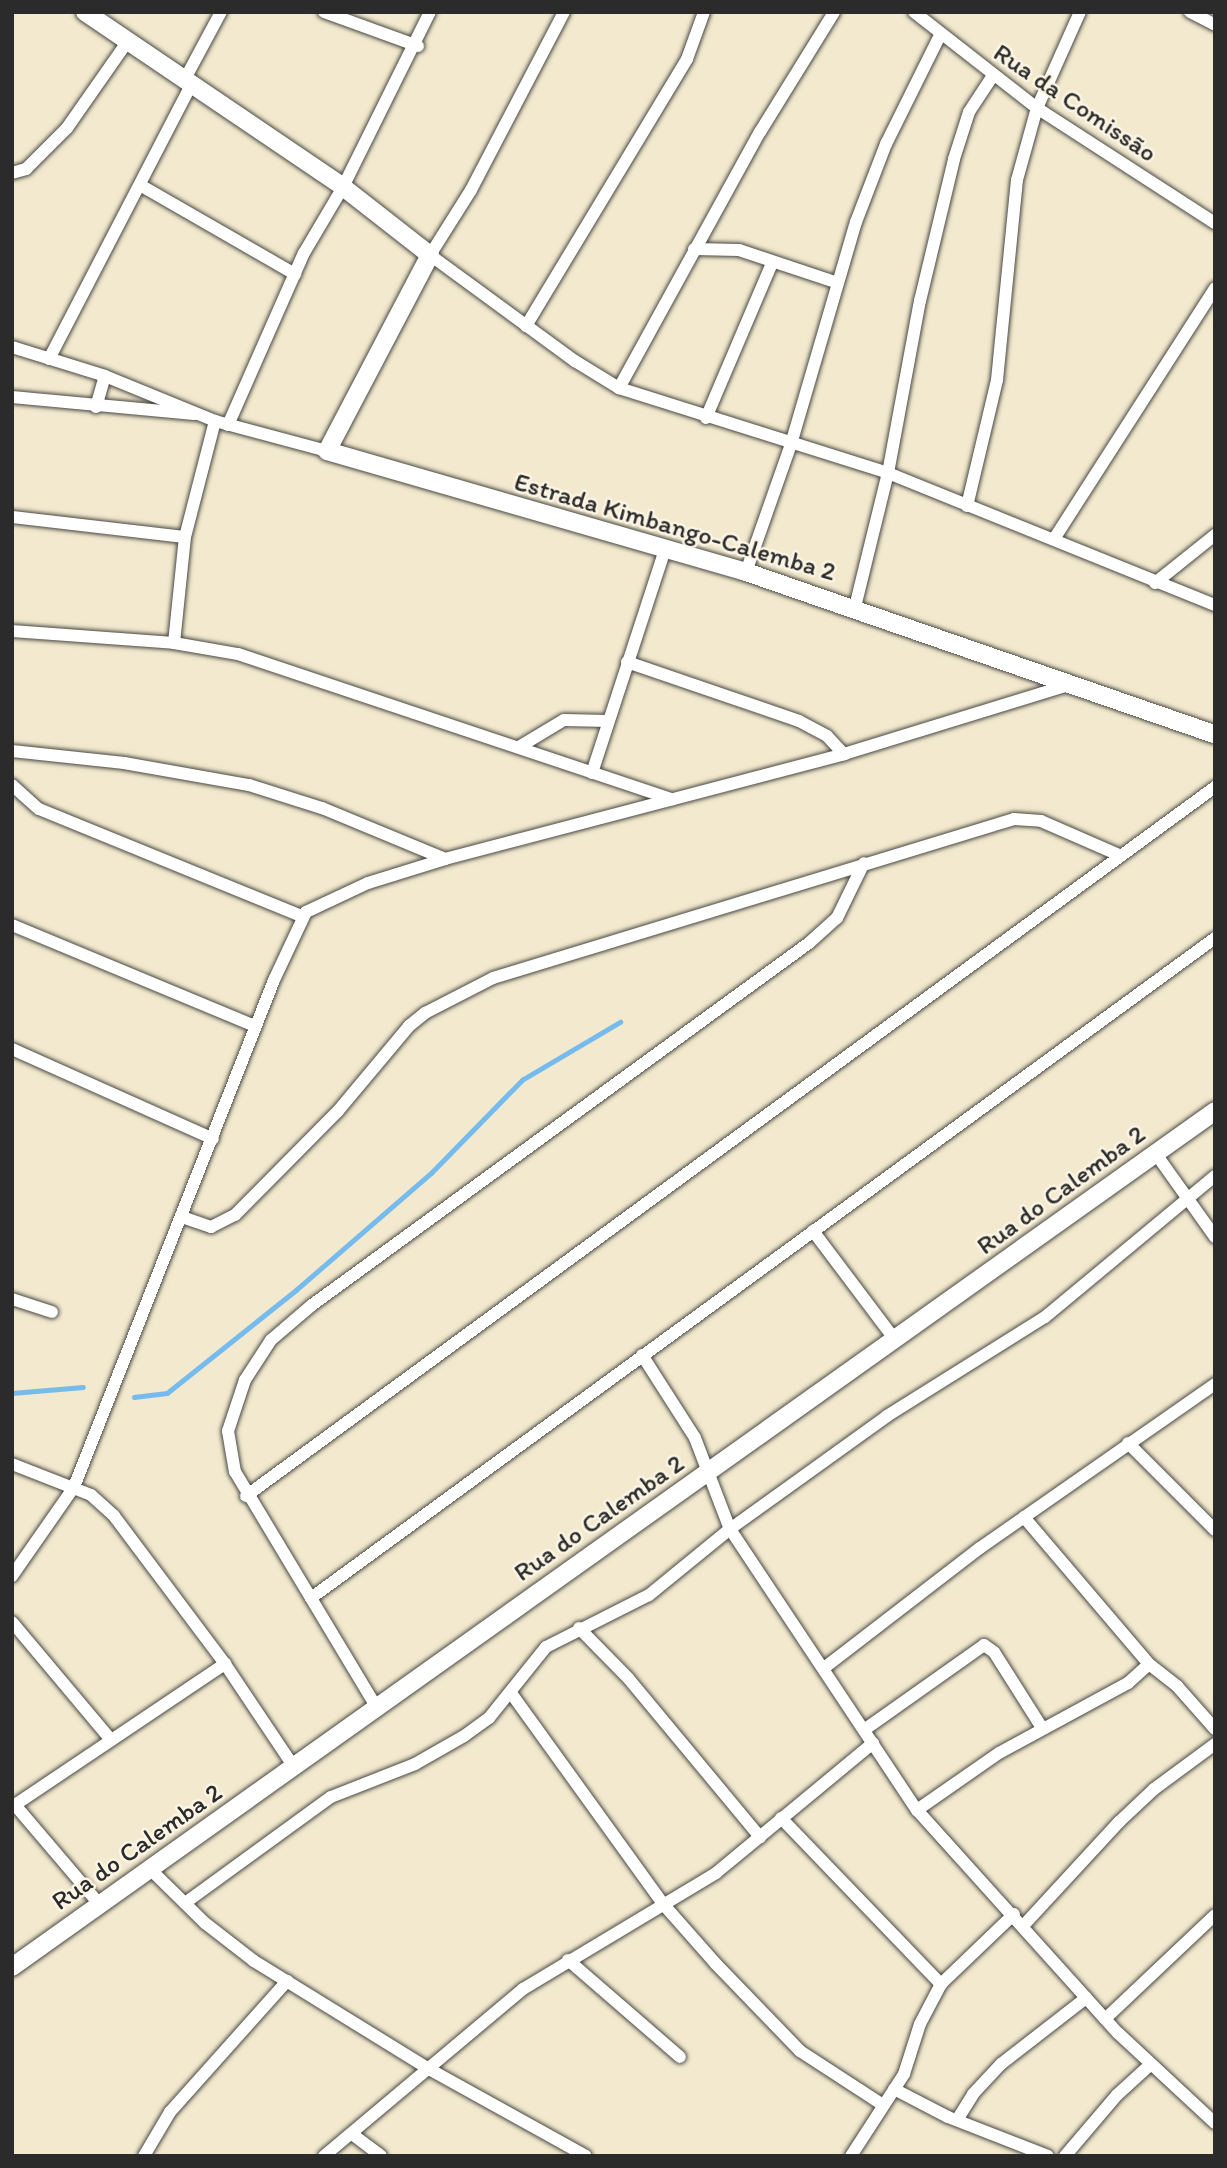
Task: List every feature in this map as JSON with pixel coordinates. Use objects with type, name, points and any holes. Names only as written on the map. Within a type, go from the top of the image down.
[{"type":"main road","points":[[85,12],[343,187],[430,255],[327,451]]},
{"type":"main road","name":"Estrada Kimbango-Calemba 2","points":[[327,451],[746,572],[855,607],[1215,734]]},
{"type":"main road","name":"Rua do Calemba 2","points":[[12,1967],[1215,1111]]},
{"type":"street","points":[[49,359],[140,185],[221,12]]},
{"type":"street","points":[[324,12],[418,46]]},
{"type":"street","points":[[174,643],[185,537],[221,423],[295,274],[418,46],[430,12]]},
{"type":"street","points":[[564,12],[471,190],[430,255],[526,326],[619,388],[888,474],[1055,539],[1155,583],[1215,604]]},
{"type":"street","points":[[526,326],[687,59],[704,12]]},
{"type":"street","points":[[619,388],[694,249],[834,12]]},
{"type":"street","name":"Rua da Comissão","points":[[914,12],[992,77],[1215,223]]},
{"type":"street","points":[[967,506],[997,380],[1015,191],[1037,108],[1080,12]]},
{"type":"street","points":[[1190,12],[1215,25]]},
{"type":"street","points":[[746,572],[791,444],[838,284],[886,144],[940,35]]},
{"type":"street","points":[[12,173],[26,169],[67,128],[128,41]]},
{"type":"street","points":[[855,607],[888,474],[920,300],[954,159],[970,112],[992,77]]},
{"type":"street","points":[[140,185],[295,274]]},
{"type":"street","points":[[694,249],[739,250],[838,284]]},
{"type":"street","points":[[706,418],[772,263]]},
{"type":"street","points":[[1055,539],[1215,288]]},
{"type":"street","points":[[12,347],[105,376],[221,423],[327,451]]},
{"type":"street","points":[[96,407],[105,376]]},
{"type":"street","points":[[12,397],[96,407],[197,414]]},
{"type":"street","points":[[12,517],[185,537]]},
{"type":"street","points":[[1155,583],[1215,535]]},
{"type":"street","points":[[592,773],[665,549]]},
{"type":"street","points":[[12,631],[174,643],[238,654],[672,799]]},
{"type":"street","points":[[627,662],[799,721],[827,736],[844,754]]},
{"type":"street","points":[[12,1576],[74,1487],[213,1139],[255,1026],[301,916],[323,901],[445,859],[844,754],[1075,683]]},
{"type":"street","points":[[519,747],[564,720],[608,721]]},
{"type":"street","points":[[12,751],[150,767],[249,785],[322,808],[445,859]]},
{"type":"street","points":[[12,785],[39,809],[301,916]]},
{"type":"street","points":[[246,1496],[1215,787]]},
{"type":"street","points":[[182,1217],[211,1227],[235,1215],[338,1111],[410,1026],[449,999],[519,968],[997,823],[1027,819],[1054,826],[1121,856]]},
{"type":"street","points":[[377,1708],[246,1496],[235,1472],[228,1431],[245,1380],[271,1340],[416,1228],[809,943],[842,909],[864,863]]},
{"type":"street","points":[[12,925],[255,1026]]},
{"type":"street","points":[[311,1598],[1215,938]]},
{"type":"street","points":[[12,1049],[213,1139]]},
{"type":"street","points":[[1156,1154],[1215,1237]]},
{"type":"street","points":[[185,1903],[331,1797],[441,1751],[489,1718],[537,1656],[579,1628],[649,1595],[730,1529],[887,1416],[1045,1317],[1185,1197],[1215,1176]]},
{"type":"street","points":[[813,1231],[895,1340]]},
{"type":"street","points":[[12,1299],[52,1312]]},
{"type":"street","points":[[642,1355],[695,1438],[706,1474],[730,1529],[917,1810],[1014,1914],[1105,2019],[1215,2123]]},
{"type":"street","points":[[824,1668],[1024,1517],[1215,1384]]},
{"type":"street","points":[[1128,1443],[1215,1530]]},
{"type":"street","points":[[12,1464],[91,1495],[114,1516],[225,1664],[294,1767]]},
{"type":"street","points":[[1024,1517],[1149,1664],[1177,1686],[1215,1729]]},
{"type":"street","points":[[12,1622],[111,1740]]},
{"type":"street","points":[[579,1628],[628,1678],[760,1837]]},
{"type":"street","points":[[864,1730],[984,1645],[994,1652],[1042,1728]]},
{"type":"street","points":[[100,1905],[14,1806],[225,1664]]},
{"type":"street","points":[[917,1810],[1042,1728],[1128,1683],[1149,1664]]},
{"type":"street","points":[[511,1693],[664,1905],[800,2051],[884,2105]]},
{"type":"street","points":[[324,2156],[498,2008],[568,1960],[716,1873],[873,1743]]},
{"type":"street","points":[[1023,1926],[1128,1814],[1215,1744]]},
{"type":"street","points":[[781,1818],[941,1984]]},
{"type":"street","points":[[150,1869],[205,1923],[287,1981],[429,2069],[586,2156]]},
{"type":"street","points":[[851,2156],[894,2089],[941,1984],[1014,1914]]},
{"type":"street","points":[[1105,2019],[1215,1915]]},
{"type":"street","points":[[568,1960],[680,2056]]},
{"type":"street","points":[[144,2156],[170,2112],[287,1981]]},
{"type":"street","points":[[957,2120],[1001,2064],[1086,1998]]},
{"type":"street","points":[[1065,2156],[1117,2095],[1151,2064]]},
{"type":"street","points":[[894,2089],[957,2120],[1048,2156]]},
{"type":"street","points":[[352,2134],[381,2156]]},
{"type":"waterway","points":[[134,1397],[167,1393],[296,1290],[431,1173],[522,1080],[620,1022]]},
{"type":"waterway","points":[[12,1393],[83,1387]]}]
